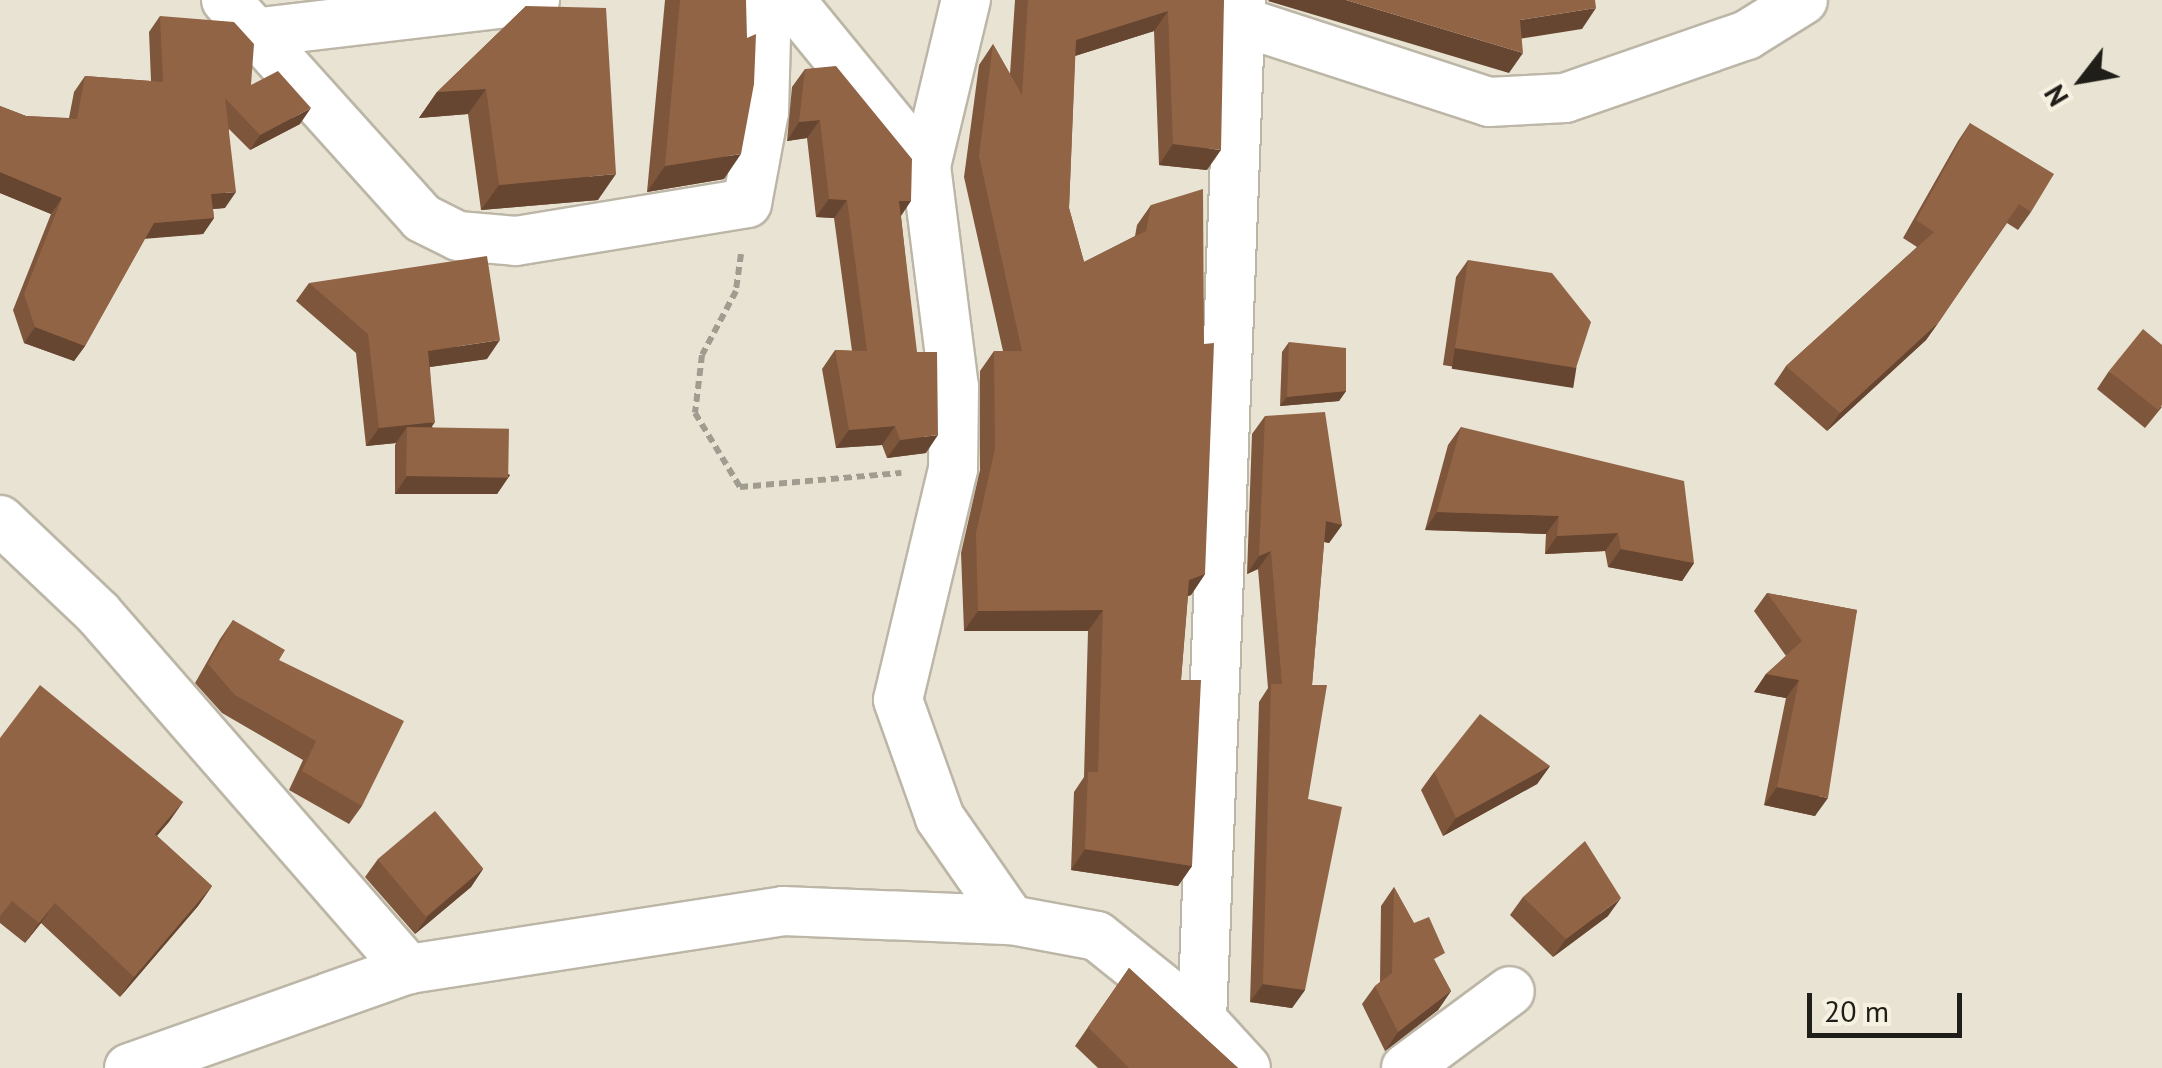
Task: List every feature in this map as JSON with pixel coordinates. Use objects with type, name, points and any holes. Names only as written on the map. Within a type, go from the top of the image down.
[{"type":"street","points":[[239,16],[535,0]]},
{"type":"street","points":[[239,16],[422,218],[458,236],[516,241],[747,203],[764,112],[767,0]]},
{"type":"street","points":[[790,0],[926,166]]},
{"type":"street","points":[[966,0],[926,166],[954,387],[953,469],[898,700],[940,818],[1011,920]]},
{"type":"street","points":[[1202,1020],[1241,10],[1489,102],[1565,98],[1747,35],[1803,0]]},
{"type":"street","points":[[0,520],[98,613],[410,969]]},
{"type":"street","points":[[129,1068],[410,969],[783,911],[1011,920],[1097,936],[1202,1020],[1246,1068]]},
{"type":"street","points":[[1406,1068],[1510,991]]},
{"type":"path","points":[[747,203],[736,290],[702,355],[695,413],[740,487],[953,469]]},
{"type":"building","points":[[680,0],[746,0],[747,38],[756,34],[754,84],[741,154],[665,166]]},
{"type":"building","points":[[1028,0],[1224,0],[1221,150],[1173,144],[1168,11],[1076,40],[1069,208],[1084,262],[1146,231],[1151,205],[1203,189],[1204,344],[1214,343],[1205,574],[1189,580],[1181,680],[1201,680],[1192,866],[1085,849],[1088,772],[1098,772],[1103,610],[978,611],[976,533],[995,449],[994,351],[1022,351],[979,156],[993,44],[1022,95]]},
{"type":"building","points":[[1346,0],[1595,0],[1596,8],[1520,20],[1523,53]]},
{"type":"building","points":[[526,6],[606,8],[616,174],[499,185],[486,89],[437,92]]},
{"type":"building","points":[[160,16],[234,22],[254,44],[251,85],[278,71],[311,108],[260,135],[225,98],[236,192],[211,194],[214,218],[154,223],[85,346],[35,327],[24,294],[62,198],[0,172],[0,106],[26,116],[77,119],[85,76],[163,82]]},
{"type":"building","points":[[836,66],[912,159],[911,201],[899,201],[917,352],[937,352],[938,435],[900,440],[895,426],[849,430],[835,350],[867,351],[847,200],[829,199],[820,120],[799,122],[805,69]]},
{"type":"building","points":[[1970,123],[2054,174],[2031,212],[2019,204],[1939,322],[1840,413],[1786,366],[1934,232],[1916,220]]},
{"type":"building","points":[[487,256],[500,340],[428,351],[435,422],[379,428],[368,334],[309,283]]},
{"type":"building","points":[[1468,260],[1552,273],[1591,322],[1576,368],[1455,348]]},
{"type":"building","points":[[2143,329],[2162,345],[2162,405],[2158,410],[2109,371]]},
{"type":"building","points":[[1289,342],[1346,348],[1346,391],[1287,397]]},
{"type":"building","points":[[1325,412],[1342,525],[1326,521],[1312,685],[1327,685],[1308,799],[1342,807],[1305,990],[1263,984],[1271,684],[1282,684],[1271,551],[1259,556],[1265,416]]},
{"type":"building","points":[[407,427],[509,429],[508,478],[406,476]]},
{"type":"building","points":[[1461,427],[1684,481],[1694,563],[1621,549],[1618,533],[1557,536],[1559,516],[1437,512]]},
{"type":"building","points":[[1767,593],[1857,610],[1828,798],[1777,787],[1799,680],[1766,674],[1802,641]]},
{"type":"building","points":[[233,620],[285,650],[279,660],[404,721],[362,806],[302,771],[316,741],[235,695],[208,664]]},
{"type":"building","points":[[40,685],[183,802],[155,834],[212,886],[134,977],[55,903],[39,923],[12,901],[0,916],[0,738]]},
{"type":"building","points":[[1480,714],[1550,766],[1456,818],[1434,772]]},
{"type":"building","points":[[435,811],[483,868],[426,917],[378,859]]},
{"type":"building","points":[[1585,841],[1621,898],[1566,939],[1523,897]]},
{"type":"building","points":[[1394,887],[1414,923],[1429,917],[1445,953],[1434,959],[1451,991],[1398,1032],[1375,986],[1392,973]]},
{"type":"building","points":[[1129,968],[1238,1068],[1129,1068],[1088,1027]]}]
